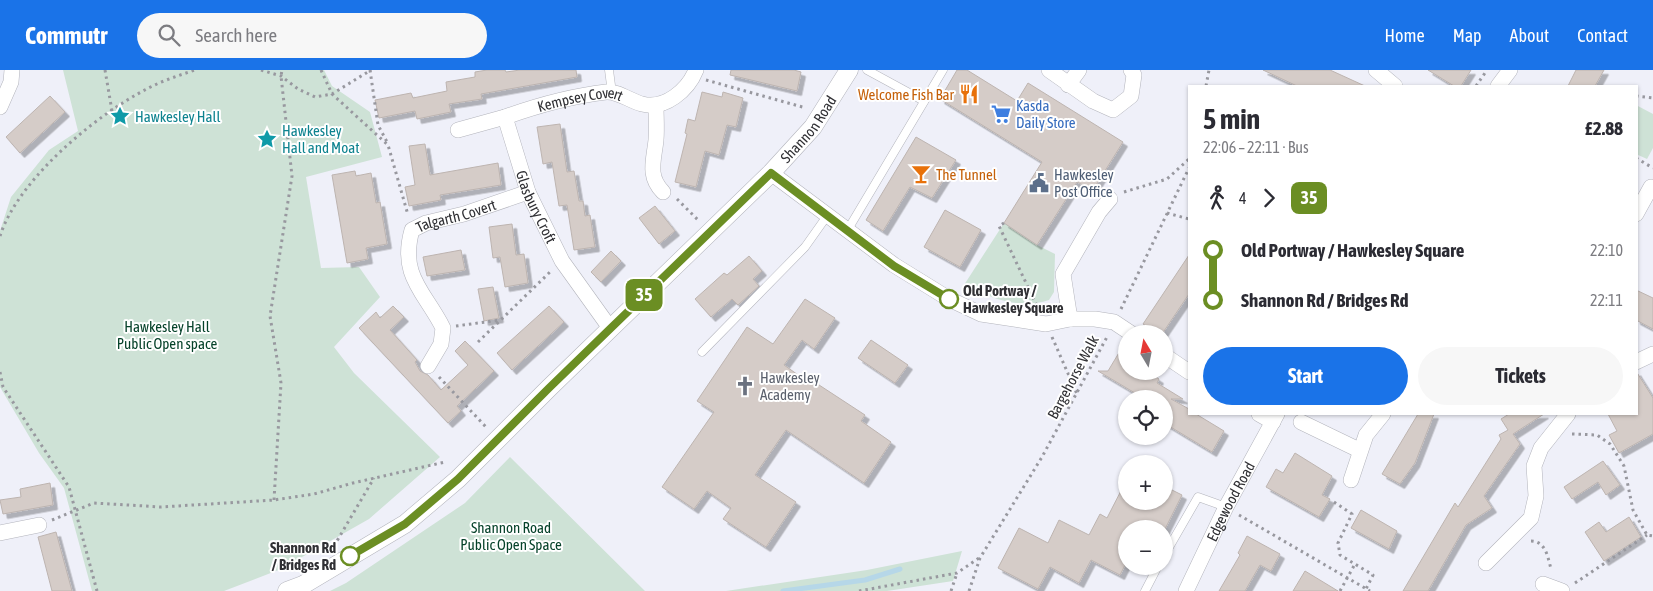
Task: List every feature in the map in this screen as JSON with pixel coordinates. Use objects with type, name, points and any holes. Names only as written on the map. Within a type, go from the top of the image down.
[{"type":"street","points":[[0,107],[11,82],[12,70]]},
{"type":"street","name":"Shannon Road","points":[[287,591],[303,585],[405,524],[458,479],[610,328],[771,173],[813,127],[849,70]]},
{"type":"street","points":[[1049,70],[1093,101],[1113,110],[1131,96],[1134,75],[1131,70]]},
{"type":"street","points":[[1068,85],[1079,70]]},
{"type":"street","points":[[1376,70],[1391,85]]},
{"type":"street","points":[[1499,85],[1510,70]]},
{"type":"street","points":[[663,192],[656,186],[651,167],[656,139],[656,105],[673,99],[695,73]]},
{"type":"street","name":"Kempsey Covert","points":[[505,117],[532,107],[608,92],[643,104],[656,105]]},
{"type":"street","points":[[458,130],[505,117]]},
{"type":"street","name":"Glasbury Croft","points":[[505,117],[528,192],[562,261],[610,328]]},
{"type":"street","points":[[771,173],[894,266],[949,299],[981,314],[1046,324],[1070,319],[1094,319],[1114,322],[1118,325]]},
{"type":"street","points":[[1638,210],[1651,187]]},
{"type":"street","name":"Talgarth Covert","points":[[443,328],[418,291],[411,272],[408,250],[412,230],[426,223],[464,214],[528,192]]},
{"type":"street","points":[[1070,319],[1063,274],[1099,212],[1110,199]]},
{"type":"street","points":[[428,366],[441,344],[443,328]]},
{"type":"street","points":[[1638,361],[1653,354]]},
{"type":"street","points":[[1173,361],[1188,371]]},
{"type":"street","points":[[1351,480],[1359,450],[1366,435],[1382,415]]},
{"type":"street","points":[[1486,563],[1530,518],[1536,496],[1534,466],[1541,448],[1567,415]]},
{"type":"street","name":"Edgewood Road","points":[[1186,591],[1226,507],[1275,418]]},
{"type":"street","points":[[1301,422],[1359,450]]},
{"type":"street","points":[[0,533],[39,525]]},
{"type":"street","points":[[1543,584],[1562,591]]},
{"type":"lane","points":[[609,70],[612,93]]},
{"type":"lane","points":[[867,70],[924,101]]},
{"type":"lane","points":[[847,231],[943,70]]},
{"type":"lane","points":[[702,352],[806,247],[827,216]]},
{"type":"lane","points":[[1173,540],[1198,497],[1226,507]]},
{"type":"lane","points":[[1145,591],[1153,575]]},
{"type":"path","points":[[105,70],[112,111]]},
{"type":"path","points":[[0,236],[2,223],[11,209],[60,151],[112,111],[159,83],[195,70]]},
{"type":"path","points":[[261,70],[281,76],[298,90],[315,96],[332,94],[370,70],[378,125],[388,145],[412,230]]},
{"type":"path","points":[[274,500],[281,383],[270,316],[292,176],[281,76],[282,70]]},
{"type":"path","points":[[321,70],[332,94],[388,145]]},
{"type":"path","points":[[1206,85],[1209,70]]},
{"type":"path","points":[[1477,85],[1488,70]]},
{"type":"path","points":[[695,73],[822,112]]},
{"type":"path","points":[[1638,96],[1653,98]]},
{"type":"path","points":[[1638,159],[1653,168]]},
{"type":"path","points":[[1110,199],[1167,179],[1188,160]]},
{"type":"path","name":"Bargehorse Walk","points":[[969,591],[980,558],[1042,457],[1077,394],[1188,170]]},
{"type":"path","points":[[663,192],[668,190],[710,232]]},
{"type":"path","points":[[1167,213],[1188,219]]},
{"type":"path","points":[[1004,223],[999,226],[1077,394]]},
{"type":"path","points":[[478,342],[562,261]]},
{"type":"path","points":[[443,328],[501,319]]},
{"type":"path","points":[[428,366],[497,439]]},
{"type":"path","points":[[0,372],[2,388],[69,487],[98,591]]},
{"type":"path","points":[[1553,433],[1597,435],[1610,444],[1624,466],[1633,510],[1648,535]]},
{"type":"path","points":[[39,525],[94,503],[161,507],[274,500],[314,494],[445,462]]},
{"type":"path","points":[[332,548],[374,478]]},
{"type":"path","points":[[1226,507],[1367,590],[1373,575],[1340,555],[1338,543],[1352,514],[1334,502]]},
{"type":"path","points":[[1562,591],[1648,535],[1653,536]]},
{"type":"path","points":[[1508,542],[1536,541],[1545,548],[1552,572],[1543,584]]},
{"type":"path","points":[[859,591],[957,573],[980,558]]},
{"type":"path","points":[[1340,591],[1354,564]]},
{"type":"path","points":[[951,591],[957,573]]},
{"type":"green space","name":"Hawkesley Hall Public Open space","points":[[63,70],[324,70],[332,86],[370,112],[382,157],[306,177],[321,268],[359,267],[380,297],[334,347],[354,373],[440,457],[369,519],[281,569],[224,591],[92,591],[64,488],[39,453],[0,387],[0,231],[11,197],[49,150],[78,131]]},
{"type":"green space","points":[[1638,106],[1653,114],[1653,148],[1647,159],[1638,155]]},
{"type":"green space","points":[[1004,223],[1037,245],[1055,254],[1054,292],[1049,300],[1027,304],[1016,303],[995,298],[964,285]]},
{"type":"green space","name":"Shannon Road Public Open Space","points":[[510,457],[645,591],[330,591],[346,583],[465,503]]},
{"type":"green space","points":[[962,551],[953,581],[887,591],[726,591],[867,570]]},
{"type":"building","points":[[505,70],[506,72],[520,70],[576,70],[577,77],[481,94],[482,99],[449,104],[451,112],[417,119],[415,111],[379,118],[375,100],[411,93],[413,98],[447,91],[446,82],[475,77],[475,72]]},
{"type":"building","points":[[731,70],[794,70],[801,72],[797,91],[730,75]]},
{"type":"building","points":[[957,70],[967,70],[1017,101],[1028,83],[1123,142],[1093,190],[1077,182],[1037,245],[1004,223],[1042,162],[940,99]]},
{"type":"building","points":[[1263,70],[1330,70],[1363,85],[1295,85]]},
{"type":"building","points":[[1428,70],[1471,70],[1462,85],[1452,85]]},
{"type":"building","points":[[1576,70],[1604,70],[1596,85],[1568,85]]},
{"type":"building","points":[[702,92],[722,97],[723,92],[743,98],[736,127],[727,125],[719,155],[705,151],[696,187],[675,182],[687,134],[685,133],[688,119],[695,121]]},
{"type":"building","points":[[50,96],[65,112],[20,153],[6,137]]},
{"type":"building","points":[[560,124],[567,172],[574,171],[579,201],[583,201],[585,216],[590,215],[595,247],[574,250],[567,205],[559,206],[552,162],[543,164],[537,127]]},
{"type":"building","name":"The Tunnel","points":[[916,137],[956,160],[932,198],[910,187],[883,231],[866,220]]},
{"type":"building","points":[[425,144],[430,175],[498,163],[501,185],[440,195],[441,200],[409,206],[405,187],[415,185],[409,146]]},
{"type":"building","points":[[355,171],[356,176],[371,173],[376,203],[380,202],[387,244],[366,248],[368,259],[347,263],[332,175]]},
{"type":"building","points":[[655,206],[675,231],[659,244],[639,218]]},
{"type":"building","points":[[945,210],[981,230],[960,267],[924,247]]},
{"type":"building","points":[[512,224],[516,255],[524,254],[528,283],[505,287],[500,257],[493,258],[489,227]]},
{"type":"building","points":[[461,250],[465,270],[427,276],[423,257]]},
{"type":"building","points":[[611,251],[621,261],[601,282],[591,272]]},
{"type":"building","points":[[749,256],[762,271],[753,279],[759,286],[738,305],[732,299],[711,317],[695,299],[724,273],[727,275]]},
{"type":"building","points":[[1188,256],[1188,295],[1168,325],[1143,324]]},
{"type":"building","points":[[493,287],[499,318],[484,321],[478,289]]},
{"type":"building","points":[[1638,291],[1653,298],[1653,329],[1638,321]]},
{"type":"building","points":[[805,299],[835,318],[814,349],[802,340],[784,365],[811,384],[813,381],[865,415],[861,421],[891,442],[864,483],[786,430],[755,475],[796,502],[766,547],[723,519],[731,508],[707,491],[694,509],[662,487],[714,412],[697,401],[747,327],[773,344]]},
{"type":"building","points":[[393,306],[404,317],[390,330],[417,360],[415,362],[420,371],[428,375],[441,390],[468,365],[455,351],[465,341],[494,371],[457,406],[461,411],[448,423],[359,328],[376,312],[380,318]]},
{"type":"building","points":[[549,306],[564,322],[512,370],[497,353]]},
{"type":"building","points":[[871,340],[908,365],[895,383],[858,358]]},
{"type":"building","points":[[1118,354],[1118,380],[1158,380],[1157,383],[1168,390],[1130,390],[1098,371],[1108,371]]},
{"type":"building","points":[[1638,374],[1653,398],[1653,434],[1619,453],[1609,435],[1617,431],[1609,415],[1638,415]]},
{"type":"building","points":[[1173,393],[1183,399],[1173,399]]},
{"type":"building","points":[[1173,400],[1188,408],[1188,415],[1198,415],[1224,431],[1212,452],[1173,428]]},
{"type":"building","points":[[1417,415],[1434,415],[1415,463],[1400,484],[1382,474]]},
{"type":"building","points":[[1507,415],[1542,415],[1513,434],[1520,444],[1484,496],[1492,508],[1466,525],[1428,591],[1403,591],[1455,503],[1458,507],[1501,439],[1499,435],[1508,430],[1501,419]]},
{"type":"building","points":[[1295,453],[1332,476],[1322,495],[1330,499],[1319,517],[1266,487],[1276,469],[1283,473]]},
{"type":"building","points":[[1603,461],[1620,485],[1606,495],[1598,482],[1572,499],[1564,487]]},
{"type":"building","points":[[50,483],[53,505],[3,514],[0,500],[21,497],[20,489]]},
{"type":"building","points":[[1173,490],[1182,495],[1170,520],[1118,520],[1118,574],[1091,560],[1079,583],[1050,567],[1038,589],[998,568],[1019,528],[1048,543],[1059,520],[1089,535],[1100,514],[1107,518],[1118,497],[1118,510],[1173,510]]},
{"type":"building","points":[[1361,510],[1397,531],[1389,549],[1351,528]]},
{"type":"building","points":[[1629,517],[1641,537],[1604,561],[1585,532],[1599,522],[1606,532]]},
{"type":"building","points":[[56,532],[72,591],[52,591],[38,537]]},
{"type":"building","points":[[1247,536],[1280,554],[1271,571],[1260,565],[1245,591],[1219,591],[1240,555],[1238,553]]},
{"type":"building","points":[[1305,571],[1338,591],[1293,591]]},
{"type":"waterway","points":[[783,591],[865,580],[900,569]]},
{"type":"bus line","name":"35","points":[[350,556],[405,524],[458,479],[771,173],[894,266],[949,299]]},
{"type":"place","name":"Welcome Fish Bar","points":[[969,94]]},
{"type":"place","name":"Kasda Daily Store","points":[[1001,114]]},
{"type":"place","name":"Hawkesley Hall","points":[[120,116]]},
{"type":"place","name":"Hawkesley Hall and Moat","points":[[267,139]]},
{"type":"place","name":"The Tunnel","points":[[921,174]]},
{"type":"place","name":"Hawkesley Post Office","points":[[1039,183]]},
{"type":"place","name":"Old Portway / Hawkesley Square","points":[[949,299]]},
{"type":"place","name":"Hawkesley Academy","points":[[745,386]]},
{"type":"place","name":"Shannon Rd / Bridges Rd","points":[[350,556]]}]
